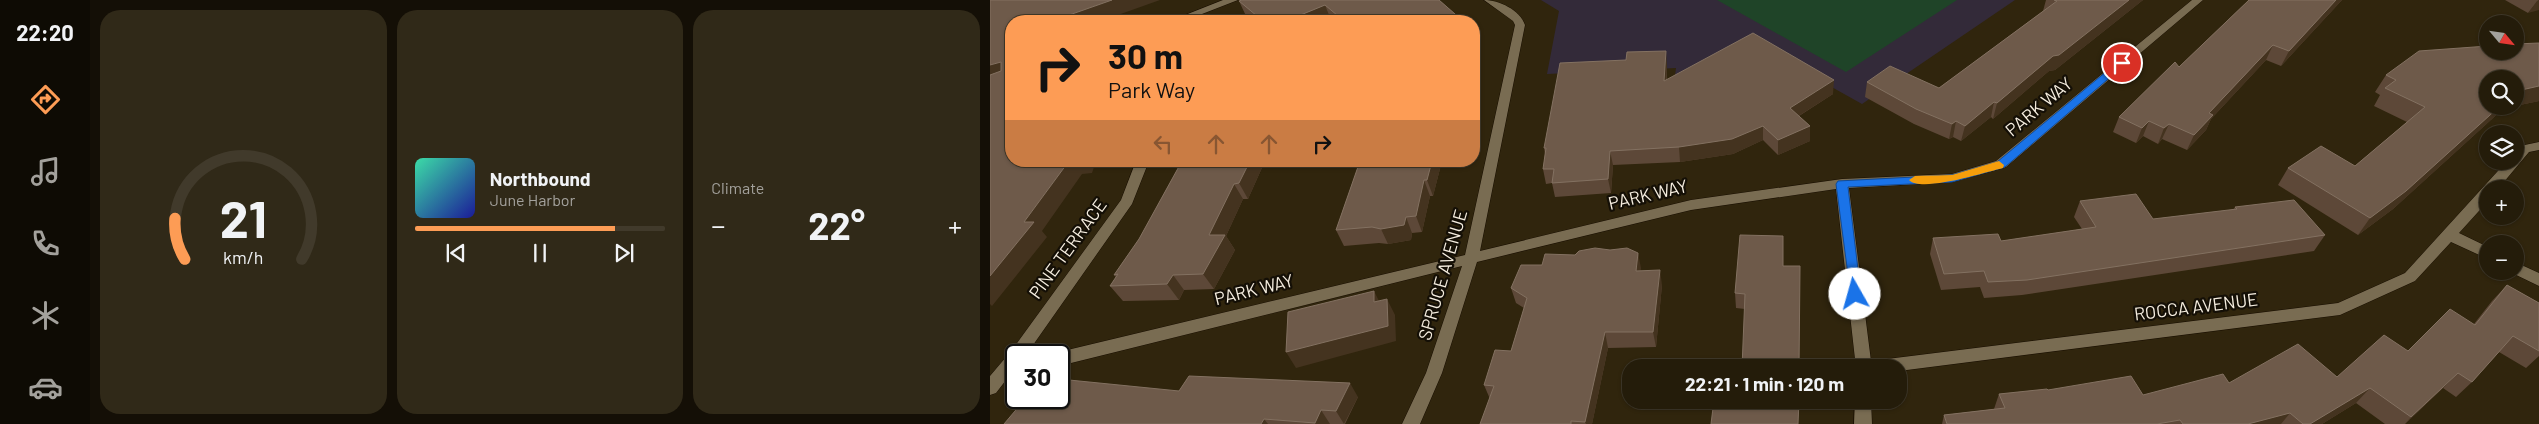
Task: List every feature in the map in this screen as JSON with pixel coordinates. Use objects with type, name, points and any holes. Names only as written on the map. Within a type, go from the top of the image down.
[{"type":"street","points":[[1192,15],[1233,0]]},
{"type":"street","name":"SPRUCE AVENUE","points":[[1411,424],[1434,374],[1472,257],[1520,26],[1518,19],[1490,0]]},
{"type":"street","name":"PARK WAY","points":[[1070,356],[1692,205],[1842,184],[1952,178],[2001,164],[2198,0]]},
{"type":"street","points":[[2524,150],[2539,146]]},
{"type":"street","name":"PINE TERRACE","points":[[1024,344],[1127,202],[1141,167]]},
{"type":"street","points":[[2498,180],[2507,170]]},
{"type":"street","points":[[1842,184],[1864,359]]},
{"type":"street","name":"ROCCA AVENUE","points":[[1907,363],[2340,309],[2410,277],[2479,202]]},
{"type":"street","points":[[2450,235],[2479,250]]},
{"type":"street","points":[[2524,272],[2539,280]]},
{"type":"street","name":"PINE TERRACE","points":[[990,388],[1003,372]]},
{"type":"street","points":[[1863,409],[1863,424]]},
{"type":"shaded area","points":[[1541,0],[2015,0],[1862,104],[1762,48],[1672,100],[1676,68],[1547,74],[1559,11]]},
{"type":"green space","points":[[1717,0],[1957,0],[1846,72]]},
{"type":"building","points":[[990,0],[1112,0],[1069,15],[1005,15],[1005,167],[1065,167],[1024,222],[1034,222],[990,276],[990,75],[1001,71],[1001,62],[990,65]]},
{"type":"building","points":[[1439,0],[1456,15],[1337,15],[1325,5],[1301,15],[1256,15],[1239,1]]},
{"type":"building","points":[[2054,0],[2129,0],[2059,55],[2053,56],[1997,103],[1994,102],[1965,126],[1956,121],[1952,124],[1916,109],[1867,82],[1890,66],[1939,88],[2057,1]]},
{"type":"building","points":[[2249,0],[2336,0],[2289,51],[2273,45],[2209,113],[2213,115],[2194,135],[2169,124],[2164,128],[2149,121],[2142,128],[2119,117],[2175,62],[2179,67]]},
{"type":"building","points":[[1753,33],[1834,80],[1790,108],[1810,126],[1778,140],[1763,126],[1732,139],[1679,147],[1610,151],[1608,179],[1552,183],[1554,169],[1543,169],[1546,148],[1544,148],[1560,63],[1626,60],[1627,52],[1666,51],[1664,81]]},
{"type":"building","points":[[2539,43],[2539,86],[2524,89],[2524,70],[2479,70],[2479,115],[2490,115],[2406,191],[2370,218],[2288,168],[2321,146],[2355,166],[2425,107],[2385,88],[2396,80],[2386,75],[2419,51],[2479,47],[2479,60],[2524,60],[2524,44]]},
{"type":"building","points":[[1179,167],[1247,167],[1239,183],[1234,184],[1209,235],[1225,235],[1203,274],[1173,275],[1167,284],[1110,286],[1118,274],[1114,275],[1139,239]]},
{"type":"building","points":[[1358,167],[1430,167],[1427,180],[1424,180],[1416,216],[1406,217],[1404,225],[1381,229],[1372,227],[1336,230]]},
{"type":"building","points":[[2136,194],[2153,219],[2294,200],[2325,235],[2027,280],[1988,282],[1984,271],[1944,274],[1933,238],[1998,234],[2001,241],[2096,227],[2080,201]]},
{"type":"building","points":[[1740,235],[1783,236],[1783,266],[1800,266],[1799,359],[1742,359],[1745,294],[1735,293]]},
{"type":"building","points":[[1595,248],[1610,250],[1627,248],[1638,253],[1636,271],[1660,270],[1653,332],[1605,332],[1585,422],[1571,421],[1571,424],[1480,424],[1494,386],[1484,385],[1495,350],[1511,351],[1527,298],[1511,288],[1521,265],[1542,265],[1545,254],[1575,255],[1579,251]]},
{"type":"building","points":[[2507,285],[2539,303],[2539,351],[2513,336],[2472,382],[2458,373],[2411,417],[2370,388],[2310,424],[2303,424],[2290,413],[2248,424],[2183,424],[2180,420],[2157,424],[1947,424],[1944,415],[2005,408],[1999,394],[2048,390],[2131,376],[2143,395],[2223,374],[2229,383],[2298,344],[2337,377],[2384,335],[2408,351],[2450,309],[2475,325]]},
{"type":"building","points":[[1374,291],[1374,302],[1387,299],[1388,326],[1286,352],[1288,312]]},
{"type":"building","points":[[1189,376],[1350,383],[1336,411],[1321,410],[1315,423],[1264,419],[1261,424],[1004,424],[1017,409],[1070,409],[1070,380],[1179,391]]},
{"type":"building","points":[[1713,409],[1799,409],[1798,424],[1711,424]]},
{"type":"slow traffic","points":[[1915,180],[1952,178],[1999,165]]},
{"type":"route","points":[[1855,294],[1842,184],[1952,178],[2001,164],[2122,63]]}]
